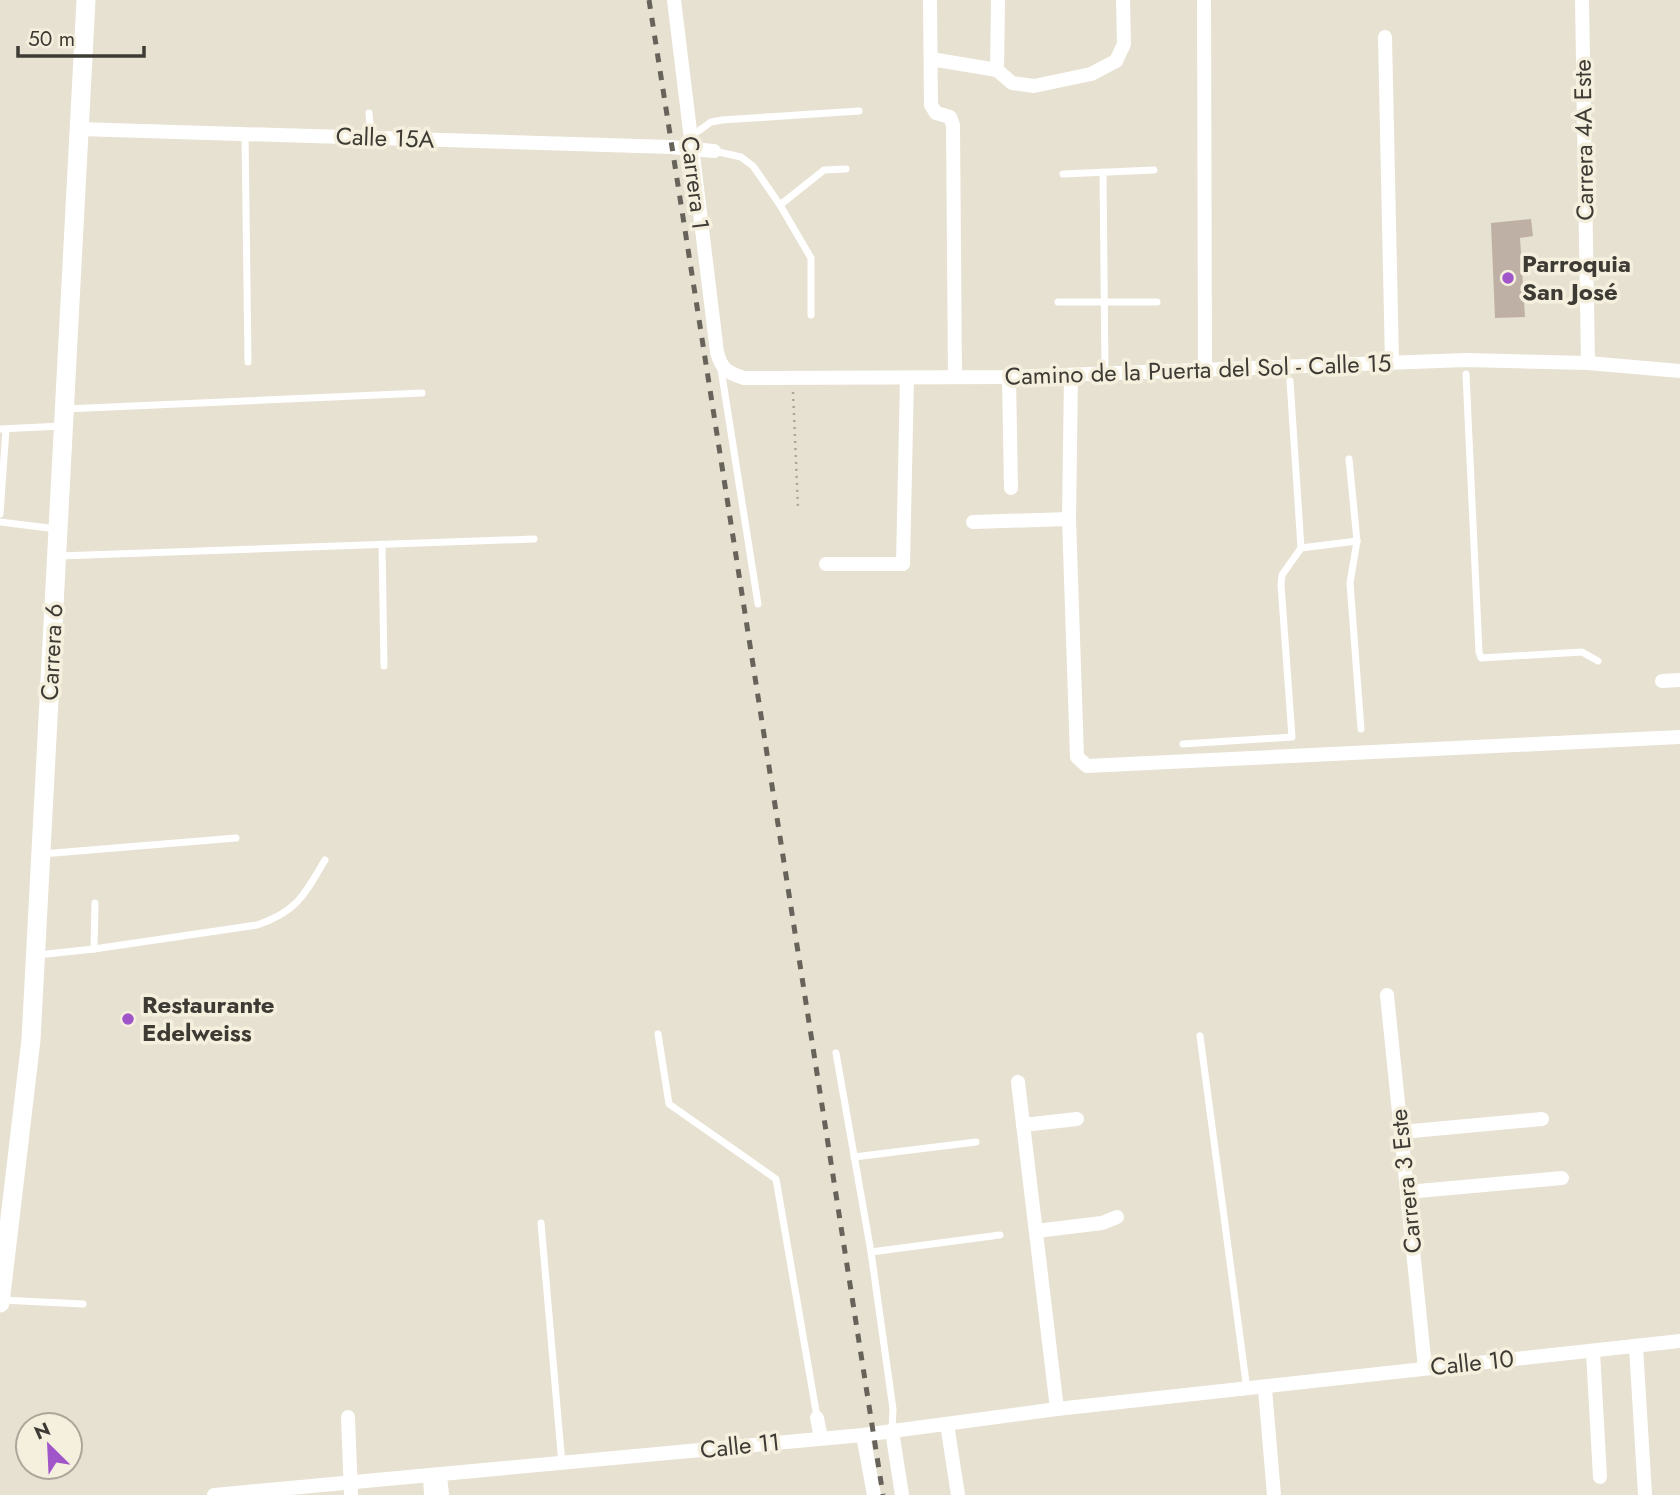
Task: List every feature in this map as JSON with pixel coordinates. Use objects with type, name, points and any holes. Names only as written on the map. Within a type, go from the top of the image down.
[{"type":"main road","name":"Carrera 6","points":[[0,1301],[4,1242],[31,1040],[37,955],[86,0]]},
{"type":"street","name":"Carrera 1","points":[[674,0],[720,365]]},
{"type":"street","points":[[930,0],[933,110],[950,117],[953,125],[955,377]]},
{"type":"street","points":[[997,70],[998,0]]},
{"type":"street","points":[[931,59],[997,70],[1012,83],[1034,86],[1091,74],[1116,61],[1124,44],[1123,0]]},
{"type":"street","points":[[1204,0],[1205,370]]},
{"type":"street","name":"Carrera 4A Este","points":[[1582,0],[1588,363]]},
{"type":"street","points":[[1385,37],[1392,363]]},
{"type":"street","name":"Calle 15A","points":[[79,129],[371,138],[690,143],[714,151]]},
{"type":"street","name":"Camino de la Puerta del Sol - Calle 15","points":[[720,365],[729,373],[744,377],[793,378],[1009,377],[1205,370],[1290,374],[1392,363],[1466,367],[1588,363],[1680,371]]},
{"type":"street","points":[[1071,375],[1069,519],[1077,757],[1087,766],[1680,737]]},
{"type":"street","points":[[1009,377],[1011,488]]},
{"type":"street","points":[[826,564],[903,564],[908,378]]},
{"type":"street","points":[[973,522],[1069,519]]},
{"type":"street","points":[[1662,681],[1680,680]]},
{"type":"street","name":"Carrera 3 Este","points":[[1387,995],[1425,1368]]},
{"type":"street","points":[[1018,1082],[1056,1409]]},
{"type":"street","points":[[1023,1125],[1077,1119]]},
{"type":"street","points":[[1401,1132],[1542,1119]]},
{"type":"street","points":[[1407,1192],[1562,1178]]},
{"type":"street","points":[[1036,1231],[1102,1223],[1117,1217]]},
{"type":"street","name":"Calle 10","points":[[1265,1389],[1425,1368],[1680,1341]]},
{"type":"street","points":[[1636,1346],[1645,1495]]},
{"type":"street","points":[[1593,1352],[1600,1477]]},
{"type":"street","points":[[1265,1389],[1274,1495]]},
{"type":"street","name":"Calle 11","points":[[214,1495],[351,1489],[435,1476],[863,1435],[1056,1409],[1265,1389]]},
{"type":"street","points":[[348,1417],[351,1489]]},
{"type":"street","points":[[817,1418],[821,1438]]},
{"type":"street","points":[[947,1424],[958,1495]]},
{"type":"street","points":[[892,1431],[902,1495]]},
{"type":"street","points":[[863,1435],[874,1495]]},
{"type":"street","points":[[431,1495],[435,1476]]},
{"type":"street","points":[[435,1476],[442,1495]]},
{"type":"lane","points":[[690,143],[711,122],[859,111]]},
{"type":"lane","points":[[369,113],[371,138]]},
{"type":"lane","points":[[245,134],[248,362]]},
{"type":"lane","points":[[714,151],[741,157],[753,166],[780,205],[811,258],[811,315]]},
{"type":"lane","points":[[780,205],[824,170],[846,169]]},
{"type":"lane","points":[[1063,174],[1154,170]]},
{"type":"lane","points":[[1103,172],[1105,374]]},
{"type":"lane","points":[[1058,302],[1157,302]]},
{"type":"lane","points":[[720,365],[758,604]]},
{"type":"lane","points":[[1466,367],[1481,658],[1582,652],[1598,662]]},
{"type":"lane","points":[[1183,744],[1292,737],[1281,585],[1282,575],[1301,548],[1290,374]]},
{"type":"lane","points":[[0,514],[3,429],[64,417],[422,393]]},
{"type":"lane","points":[[1349,459],[1357,541],[1350,583],[1361,729]]},
{"type":"lane","points":[[0,522],[58,529]]},
{"type":"lane","points":[[57,556],[534,539]]},
{"type":"lane","points":[[1301,548],[1357,541]]},
{"type":"lane","points":[[382,544],[384,666]]},
{"type":"lane","points":[[41,854],[236,838]]},
{"type":"lane","points":[[37,955],[257,925],[280,917],[300,902],[325,860]]},
{"type":"lane","points":[[94,949],[95,902]]},
{"type":"lane","points":[[658,1034],[669,1104],[776,1179],[817,1418]]},
{"type":"lane","points":[[1200,1036],[1247,1391]]},
{"type":"lane","points":[[836,1053],[870,1252],[893,1409],[892,1431]]},
{"type":"lane","points":[[855,1157],[976,1142]]},
{"type":"lane","points":[[541,1223],[562,1465]]},
{"type":"lane","points":[[870,1252],[1000,1234]]},
{"type":"lane","points":[[0,1301],[83,1304]]},
{"type":"path","points":[[793,378],[798,508]]},
{"type":"building","name":"Parroquia San José","points":[[1531,219],[1533,236],[1520,238],[1525,317],[1495,318],[1491,223]]},
{"type":"railway","points":[[649,0],[883,1495]]},
{"type":"place","name":"Parroquia San José","points":[[1508,278]]},
{"type":"place","name":"Restaurante Edelweiss","points":[[128,1019]]}]
